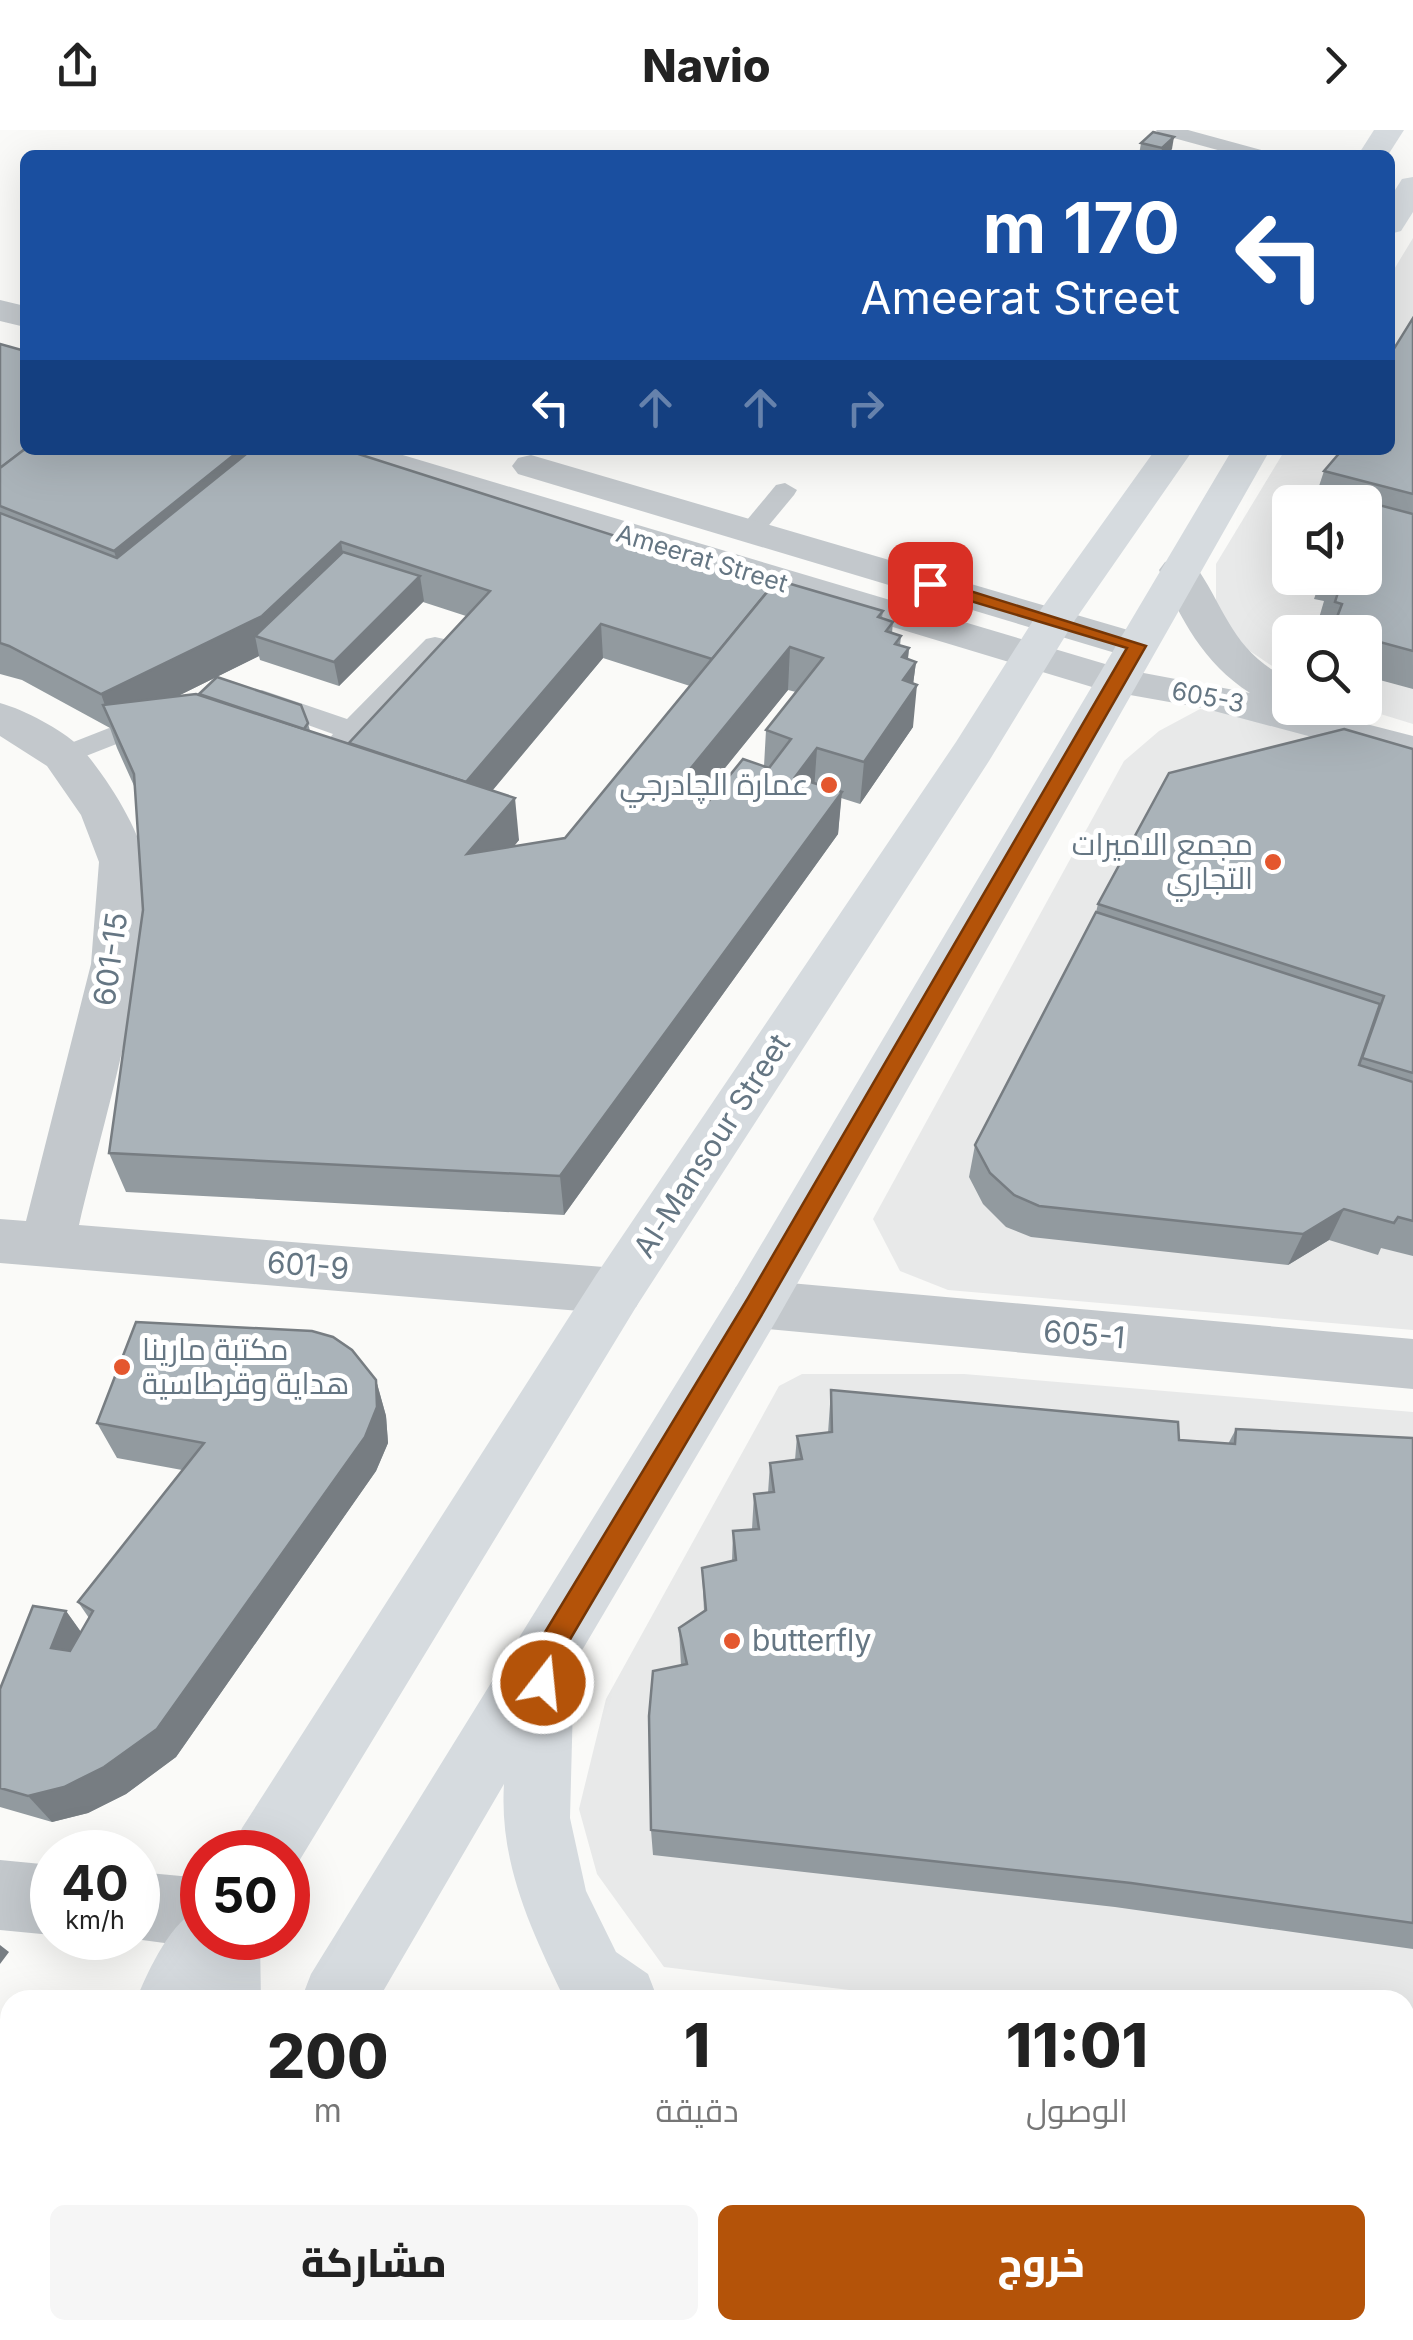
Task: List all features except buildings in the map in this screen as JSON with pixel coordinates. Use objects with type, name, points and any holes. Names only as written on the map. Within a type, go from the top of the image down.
[{"type":"main road","points":[[1395,216],[1413,186]]},
{"type":"main road","name":"Al-Mansour Street","points":[[280,1830],[616,1291],[973,751],[1043,637],[1170,455]]},
{"type":"main road","points":[[344,1990],[756,1304],[1248,455]]},
{"type":"main road","points":[[546,1656],[536,1818],[553,1899],[591,1977],[609,1990]]},
{"type":"main road","points":[[178,1990],[198,1960]]},
{"type":"main road","points":[[225,1990],[226,1960]]},
{"type":"street","name":"Ameerat Street","points":[[365,455],[1127,663]]},
{"type":"street","name":"Ameerat Street","points":[[494,456],[750,531],[1043,637]]},
{"type":"street","name":"605-3","points":[[1179,570],[1203,623],[1222,653],[1272,688]]},
{"type":"street","name":"605-3","points":[[1127,663],[1221,699],[1413,750]]},
{"type":"street","name":"601-15","points":[[2,722],[63,756],[103,813],[122,862],[116,964],[24,1243]]},
{"type":"street","points":[[1374,725],[1413,736]]},
{"type":"street","name":"601-9","points":[[24,1243],[616,1291]]},
{"type":"street","name":"605-1","points":[[756,1304],[1413,1364]]},
{"type":"street","points":[[0,1896],[30,1898]]},
{"type":"lane","points":[[1166,130],[1240,150]]},
{"type":"lane","points":[[750,531],[785,490]]},
{"type":"lane","points":[[330,754],[435,645]]},
{"type":"lane","points":[[242,696],[259,698],[352,731]]},
{"type":"lane","points":[[63,756],[186,707]]},
{"type":"shaded area","points":[[1413,238],[1413,724],[1382,714],[1382,615],[1272,615],[1272,666],[1241,645],[1216,605],[1216,564],[1282,455],[1395,455],[1395,268]]},
{"type":"shaded area","points":[[1200,709],[1256,714],[1272,719],[1272,725],[1293,725],[1413,761],[1413,1330],[948,1290],[900,1271],[873,1219],[1124,761],[1159,731]]},
{"type":"shaded area","points":[[802,1374],[964,1374],[1413,1412],[1413,1990],[849,1990],[664,1967],[597,1874],[579,1809],[606,1699],[779,1386]]},
{"type":"place","name":"عمارة الچادرجي","points":[[829,785]]},
{"type":"place","name":"مجمع الاميرات التجاري","points":[[1273,862]]},
{"type":"place","name":"مكتبة مارينا هداية وقرطاسية","points":[[122,1367]]},
{"type":"place","name":"butterfly","points":[[732,1641]]},
{"type":"route","points":[[543,1683],[546,1656],[756,1304],[1137,646],[930,584]]}]
